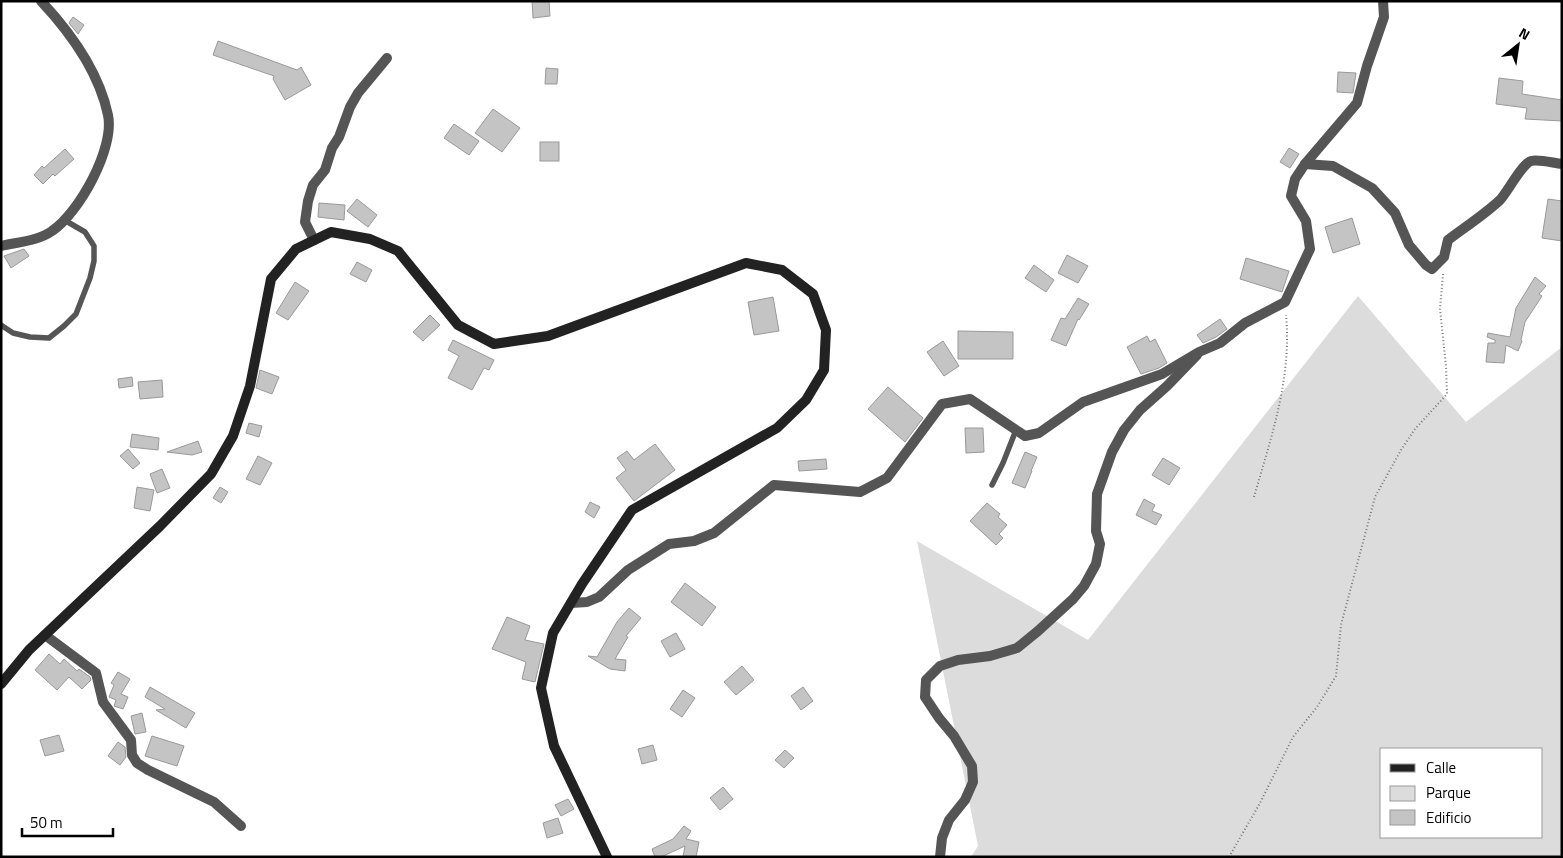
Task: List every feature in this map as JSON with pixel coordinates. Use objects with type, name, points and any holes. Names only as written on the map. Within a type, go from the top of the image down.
[{"type":"main road","points":[[1,684],[29,650],[160,526],[211,474],[233,436],[250,386],[271,279],[296,249],[331,232],[370,239],[398,251],[458,325],[494,344],[548,336],[746,263],[782,270],[813,294],[826,330],[824,370],[806,400],[777,428],[632,510],[582,584],[553,633],[541,688],[554,746],[607,857]]},
{"type":"street","points":[[1,246],[50,233],[66,221],[92,182],[106,146],[109,117],[94,74],[79,49],[52,12],[41,1]]},
{"type":"street","points":[[570,603],[587,602],[599,597],[628,570],[669,544],[694,541],[714,533],[774,485],[860,492],[887,478],[942,404],[970,399],[1025,436],[1039,433],[1083,402],[1162,374],[1199,352],[1220,343],[1245,323],[1286,302],[1310,249],[1306,221],[1292,196],[1295,179],[1305,164],[1357,103],[1367,66],[1384,17],[1383,1]]},
{"type":"street","points":[[314,240],[304,222],[308,201],[314,185],[325,170],[332,148],[339,137],[350,107],[358,92],[387,58]]},
{"type":"street","points":[[1305,164],[1333,166],[1372,188],[1395,213],[1409,245],[1426,265],[1432,269],[1444,257],[1448,240],[1500,199],[1520,174],[1525,164],[1533,160],[1562,164]]},
{"type":"street","points":[[940,857],[942,838],[949,820],[965,800],[973,782],[972,766],[954,736],[939,718],[926,697],[926,680],[940,666],[958,660],[990,656],[1017,648],[1073,599],[1084,586],[1096,564],[1100,544],[1096,530],[1097,494],[1112,452],[1124,430],[1140,410],[1167,386],[1199,352]]},
{"type":"street","points":[[45,635],[96,673],[103,702],[131,740],[132,755],[137,763],[214,802],[242,826]]},
{"type":"lane","points":[[1,325],[13,333],[30,337],[49,338],[76,314],[90,278],[94,261],[94,246],[85,232],[66,221]]},
{"type":"lane","points":[[992,485],[1016,430]]},
{"type":"path","points":[[1229,857],[1260,803],[1293,737],[1316,707],[1336,676],[1341,625],[1375,497],[1415,429],[1447,394],[1440,309],[1444,257]]},
{"type":"path","points":[[1254,497],[1279,409],[1285,369],[1288,328],[1286,302]]},
{"type":"green space","points":[[1358,296],[1466,422],[1562,347],[1562,857],[971,857],[978,846],[917,541],[1088,640]]},
{"type":"building","points":[[532,1],[549,1],[550,16],[533,18]]},
{"type":"building","points":[[73,17],[84,25],[78,34],[69,23]]},
{"type":"building","points":[[218,41],[297,70],[301,67],[311,85],[285,100],[273,79],[274,76],[213,55]]},
{"type":"building","points":[[546,68],[558,69],[557,84],[545,84]]},
{"type":"building","points":[[1338,72],[1356,73],[1353,93],[1337,92]]},
{"type":"building","points":[[1499,78],[1523,81],[1522,94],[1562,100],[1562,121],[1525,119],[1527,108],[1496,104]]},
{"type":"building","points":[[493,109],[520,128],[502,152],[475,133]]},
{"type":"building","points":[[454,124],[479,141],[469,155],[444,138]]},
{"type":"building","points":[[540,142],[559,142],[559,161],[540,161]]},
{"type":"building","points":[[1289,148],[1299,154],[1290,168],[1280,162]]},
{"type":"building","points":[[65,149],[74,159],[55,176],[53,174],[43,184],[34,175],[42,166],[44,168]]},
{"type":"building","points":[[357,199],[377,215],[368,227],[347,211]]},
{"type":"building","points":[[1548,199],[1562,201],[1562,241],[1542,238]]},
{"type":"building","points":[[319,203],[345,205],[344,220],[318,217]]},
{"type":"building","points":[[1352,218],[1360,244],[1333,253],[1325,227]]},
{"type":"building","points":[[24,249],[29,256],[11,268],[4,256]]},
{"type":"building","points":[[1067,255],[1088,266],[1078,283],[1058,273]]},
{"type":"building","points":[[1246,258],[1289,271],[1282,292],[1240,279]]},
{"type":"building","points":[[357,262],[372,270],[366,282],[350,274]]},
{"type":"building","points":[[1034,265],[1054,280],[1046,292],[1025,278]]},
{"type":"building","points":[[1535,277],[1546,286],[1539,294],[1542,296],[1525,322],[1522,341],[1518,351],[1506,345],[1504,363],[1486,362],[1488,343],[1495,343],[1495,340],[1487,337],[1488,333],[1510,337],[1516,308]]},
{"type":"building","points":[[295,282],[309,291],[288,320],[276,313]]},
{"type":"building","points":[[773,297],[779,331],[754,335],[748,302]]},
{"type":"building","points":[[1078,298],[1089,304],[1078,319],[1066,346],[1051,340],[1061,318],[1065,319]]},
{"type":"building","points":[[430,315],[440,325],[423,341],[413,332]]},
{"type":"building","points":[[1220,319],[1227,329],[1203,343],[1197,335]]},
{"type":"building","points":[[958,331],[1013,332],[1013,359],[958,359]]},
{"type":"building","points":[[1147,336],[1150,342],[1155,339],[1167,363],[1141,374],[1127,347]]},
{"type":"building","points":[[453,340],[494,360],[489,370],[484,368],[472,390],[448,378],[459,356],[448,350]]},
{"type":"building","points":[[943,341],[959,366],[944,376],[927,352]]},
{"type":"building","points":[[260,370],[279,377],[272,394],[256,388]]},
{"type":"building","points":[[132,377],[133,386],[119,388],[118,379]]},
{"type":"building","points":[[162,380],[163,397],[140,399],[138,382]]},
{"type":"building","points":[[888,387],[923,418],[905,442],[868,409]]},
{"type":"building","points":[[249,423],[262,426],[259,437],[246,433]]},
{"type":"building","points":[[965,428],[983,428],[984,452],[966,453]]},
{"type":"building","points":[[132,434],[159,438],[158,450],[130,447]]},
{"type":"building","points":[[198,441],[202,452],[192,455],[167,452]]},
{"type":"building","points":[[655,444],[675,470],[634,501],[616,478],[626,470],[617,458],[627,451],[634,460]]},
{"type":"building","points":[[128,449],[140,463],[133,469],[120,456]]},
{"type":"building","points":[[1025,452],[1037,457],[1025,488],[1012,483]]},
{"type":"building","points":[[258,456],[272,463],[260,485],[246,479]]},
{"type":"building","points":[[1163,458],[1180,468],[1169,485],[1152,475]]},
{"type":"building","points":[[826,459],[827,469],[799,471],[798,461]]},
{"type":"building","points":[[162,469],[170,488],[157,493],[150,474]]},
{"type":"building","points":[[137,487],[154,490],[150,511],[134,508]]},
{"type":"building","points":[[220,487],[228,492],[221,503],[213,498]]},
{"type":"building","points":[[1144,499],[1155,505],[1152,511],[1162,515],[1156,525],[1136,515]]},
{"type":"building","points":[[590,502],[600,507],[594,518],[585,512]]},
{"type":"building","points":[[987,503],[1000,514],[998,517],[1007,525],[999,534],[1003,538],[996,545],[970,521]]},
{"type":"building","points":[[685,583],[716,607],[702,626],[671,602]]},
{"type":"building","points":[[629,608],[641,618],[626,636],[628,637],[615,659],[626,660],[625,671],[610,669],[588,656],[597,657],[617,622]]},
{"type":"building","points":[[507,617],[530,626],[525,640],[544,644],[535,682],[522,679],[526,662],[492,649]]},
{"type":"building","points":[[676,633],[685,649],[670,657],[661,641]]},
{"type":"building","points":[[49,654],[60,664],[64,659],[77,671],[79,669],[90,677],[91,680],[82,689],[69,677],[57,690],[35,670]]},
{"type":"building","points":[[742,666],[754,680],[736,695],[724,682]]},
{"type":"building","points":[[118,672],[130,679],[121,694],[128,697],[123,709],[114,706],[116,700],[109,697],[114,685],[111,683]]},
{"type":"building","points":[[150,687],[195,713],[186,728],[156,710],[165,709],[145,697]]},
{"type":"building","points":[[803,687],[813,701],[801,710],[791,696]]},
{"type":"building","points":[[683,690],[695,698],[682,717],[670,709]]},
{"type":"building","points":[[142,713],[146,732],[135,734],[131,716]]},
{"type":"building","points":[[59,735],[64,751],[45,756],[40,740]]},
{"type":"building","points":[[152,736],[184,746],[177,766],[145,756]]},
{"type":"building","points":[[118,742],[125,747],[126,757],[120,765],[108,756]]},
{"type":"building","points":[[653,745],[657,760],[642,764],[638,749]]},
{"type":"building","points":[[785,750],[794,758],[784,768],[775,760]]},
{"type":"building","points":[[723,787],[733,799],[720,810],[710,798]]},
{"type":"building","points":[[568,799],[574,809],[561,816],[555,805]]},
{"type":"building","points":[[558,818],[563,833],[547,838],[543,823]]},
{"type":"building","points":[[684,826],[691,831],[686,839],[699,842],[696,857],[683,857],[685,846],[661,857],[655,857],[652,849],[673,839]]}]
